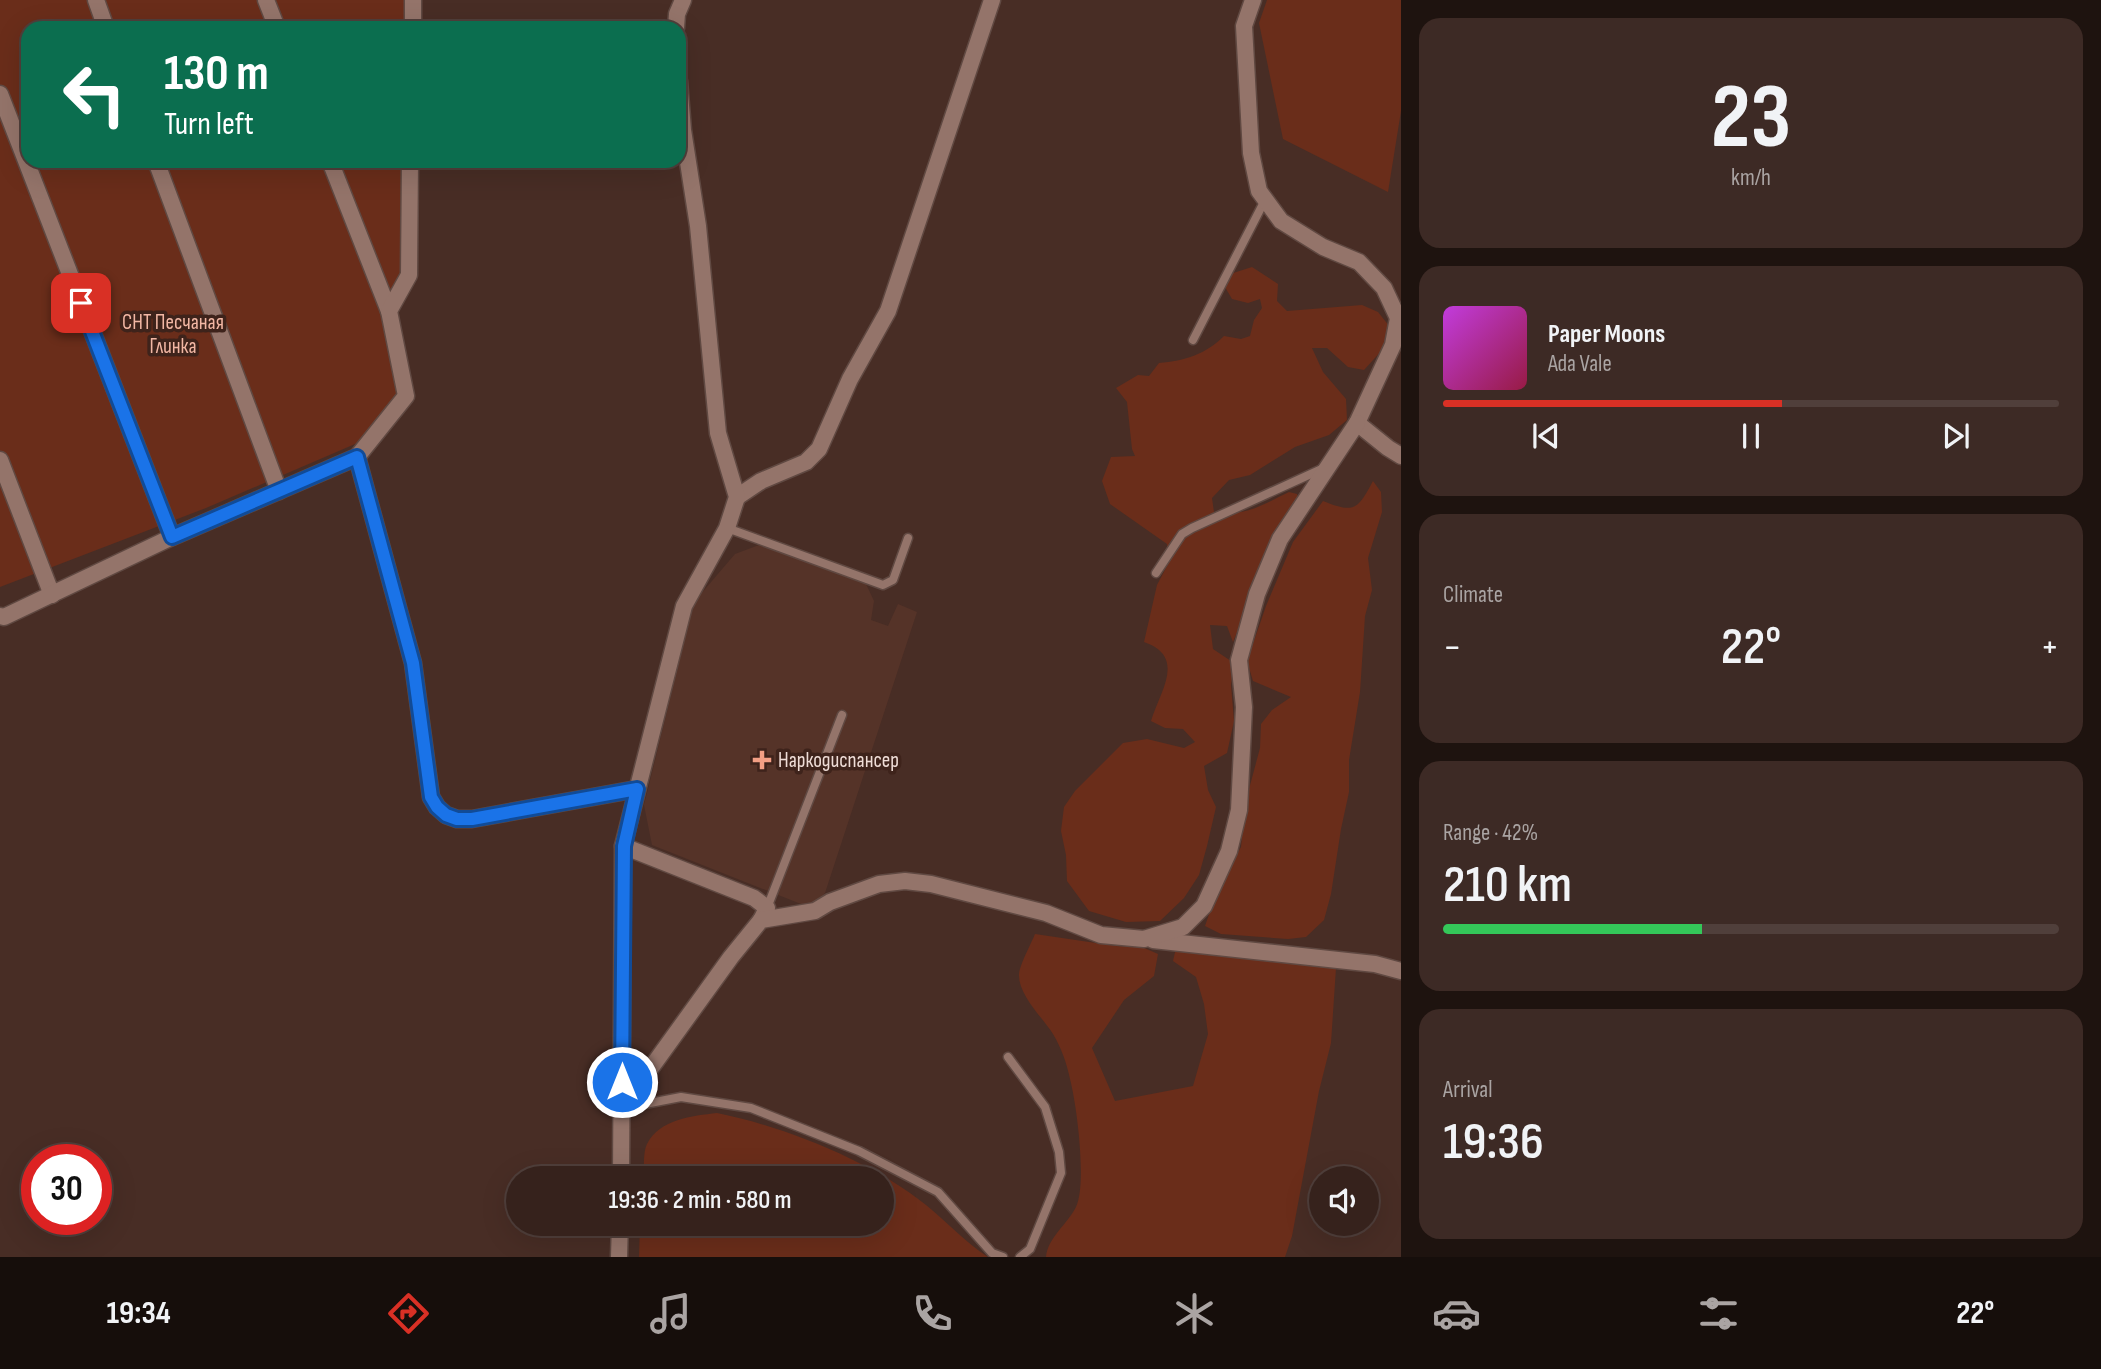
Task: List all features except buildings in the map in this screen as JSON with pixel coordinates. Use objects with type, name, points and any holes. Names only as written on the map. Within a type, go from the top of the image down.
[{"type":"street","points":[[96,0],[104,21]]},
{"type":"street","points":[[266,0],[274,21]]},
{"type":"street","points":[[413,0],[414,21]]},
{"type":"street","points":[[676,21],[683,0]]},
{"type":"street","points":[[737,497],[761,481],[806,462],[819,449],[850,379],[888,311],[992,0]]},
{"type":"street","points":[[1143,939],[1183,927],[1204,906],[1229,851],[1239,810],[1244,707],[1238,660],[1257,594],[1280,539],[1357,423],[1393,345],[1399,315],[1384,288],[1359,262],[1323,247],[1282,221],[1259,191],[1251,153],[1244,26],[1253,0]]},
{"type":"street","points":[[0,94],[21,148]]},
{"type":"street","points":[[621,1166],[624,846],[684,606],[727,528],[737,497],[718,433],[698,226],[686,149]]},
{"type":"street","points":[[29,168],[172,537]]},
{"type":"street","points":[[159,168],[279,491]]},
{"type":"street","points":[[0,616],[4,617],[172,537],[357,457],[406,397],[388,311],[333,168]]},
{"type":"street","points":[[388,311],[410,275],[410,168]]},
{"type":"street","points":[[1357,423],[1401,456]]},
{"type":"street","points":[[357,457],[413,663],[428,785],[437,807],[446,815],[457,819],[472,819],[637,789]]},
{"type":"street","points":[[0,460],[52,595]]},
{"type":"street","points":[[624,846],[754,898],[764,914]]},
{"type":"street","points":[[622,1108],[764,914],[816,911],[830,902],[879,884],[905,881],[931,884],[1046,914],[1101,934],[1375,964],[1401,971]]},
{"type":"street","points":[[619,1257],[620,1236]]},
{"type":"lane","points":[[1193,340],[1265,200]]},
{"type":"lane","points":[[1156,573],[1182,534],[1192,527],[1329,466]]},
{"type":"lane","points":[[727,528],[883,586],[894,580],[908,538]]},
{"type":"lane","points":[[764,914],[842,716]]},
{"type":"lane","points":[[1008,1057],[1045,1107],[1059,1152],[1060,1173],[1030,1250],[1020,1257]]},
{"type":"lane","points":[[622,1108],[681,1097],[751,1108],[859,1151],[938,1192],[992,1253],[1003,1257]]},
{"type":"shaded area","name":"Наркодиспансер","points":[[759,545],[866,584],[874,601],[871,620],[888,626],[898,604],[917,612],[825,893],[811,908],[652,845],[644,805],[694,602],[735,554]]},
{"type":"green space","name":"СНТ Песчаная Глинка","points":[[0,0],[407,0],[407,21],[21,21],[21,168],[406,168],[404,275],[380,312],[399,395],[362,441],[206,508],[0,587]]},
{"type":"green space","points":[[1267,0],[1401,0],[1401,111],[1388,192],[1283,139],[1259,23]]},
{"type":"green space","points":[[1252,267],[1278,284],[1277,301],[1287,311],[1362,305],[1378,312],[1390,327],[1384,348],[1364,370],[1348,367],[1327,348],[1312,348],[1323,372],[1346,399],[1347,420],[1329,435],[1295,447],[1250,475],[1229,480],[1212,498],[1214,512],[1225,513],[1253,509],[1289,492],[1297,494],[1299,502],[1250,601],[1233,642],[1227,626],[1210,625],[1213,649],[1234,663],[1231,685],[1234,721],[1227,753],[1204,766],[1208,790],[1216,807],[1199,875],[1184,898],[1160,921],[1126,922],[1089,911],[1067,881],[1066,855],[1061,831],[1064,807],[1075,791],[1123,743],[1147,739],[1184,748],[1195,742],[1183,729],[1165,728],[1151,721],[1164,687],[1167,666],[1164,656],[1157,648],[1144,642],[1157,585],[1168,564],[1167,544],[1110,504],[1102,481],[1111,457],[1135,456],[1127,402],[1116,388],[1138,375],[1149,376],[1159,363],[1202,352],[1224,336],[1241,339],[1250,336],[1254,320],[1262,308],[1260,299],[1248,303],[1232,299],[1225,287],[1230,274]]},
{"type":"green space","points":[[1373,481],[1381,492],[1382,512],[1368,558],[1372,590],[1365,616],[1360,692],[1349,760],[1349,792],[1324,920],[1306,937],[1288,939],[1221,934],[1205,926],[1218,888],[1241,847],[1245,804],[1260,748],[1261,724],[1272,710],[1291,697],[1253,681],[1247,661],[1266,606],[1293,542],[1323,501],[1342,507],[1354,506],[1363,498]]},
{"type":"green space","points":[[1035,934],[1116,946],[1142,947],[1158,954],[1154,976],[1124,1000],[1092,1048],[1115,1101],[1193,1086],[1208,1034],[1204,1004],[1196,977],[1173,961],[1176,948],[1336,968],[1331,1043],[1319,1091],[1292,1236],[1285,1257],[1046,1257],[1050,1243],[1076,1207],[1081,1164],[1073,1091],[1061,1050],[1022,990],[1020,982],[1021,965]]},
{"type":"green space","points":[[717,1113],[770,1127],[798,1136],[865,1166],[644,1166],[647,1144],[660,1129],[678,1120]]},
{"type":"green space","points":[[894,1182],[926,1205],[988,1257],[639,1257],[640,1236],[894,1236]]},
{"type":"place","name":"Наркодиспансер","points":[[762,760]]},
{"type":"route","points":[[81,303],[172,537],[357,457],[413,663],[428,785],[437,807],[446,815],[457,819],[472,819],[637,789],[624,846],[622,1082]]}]
